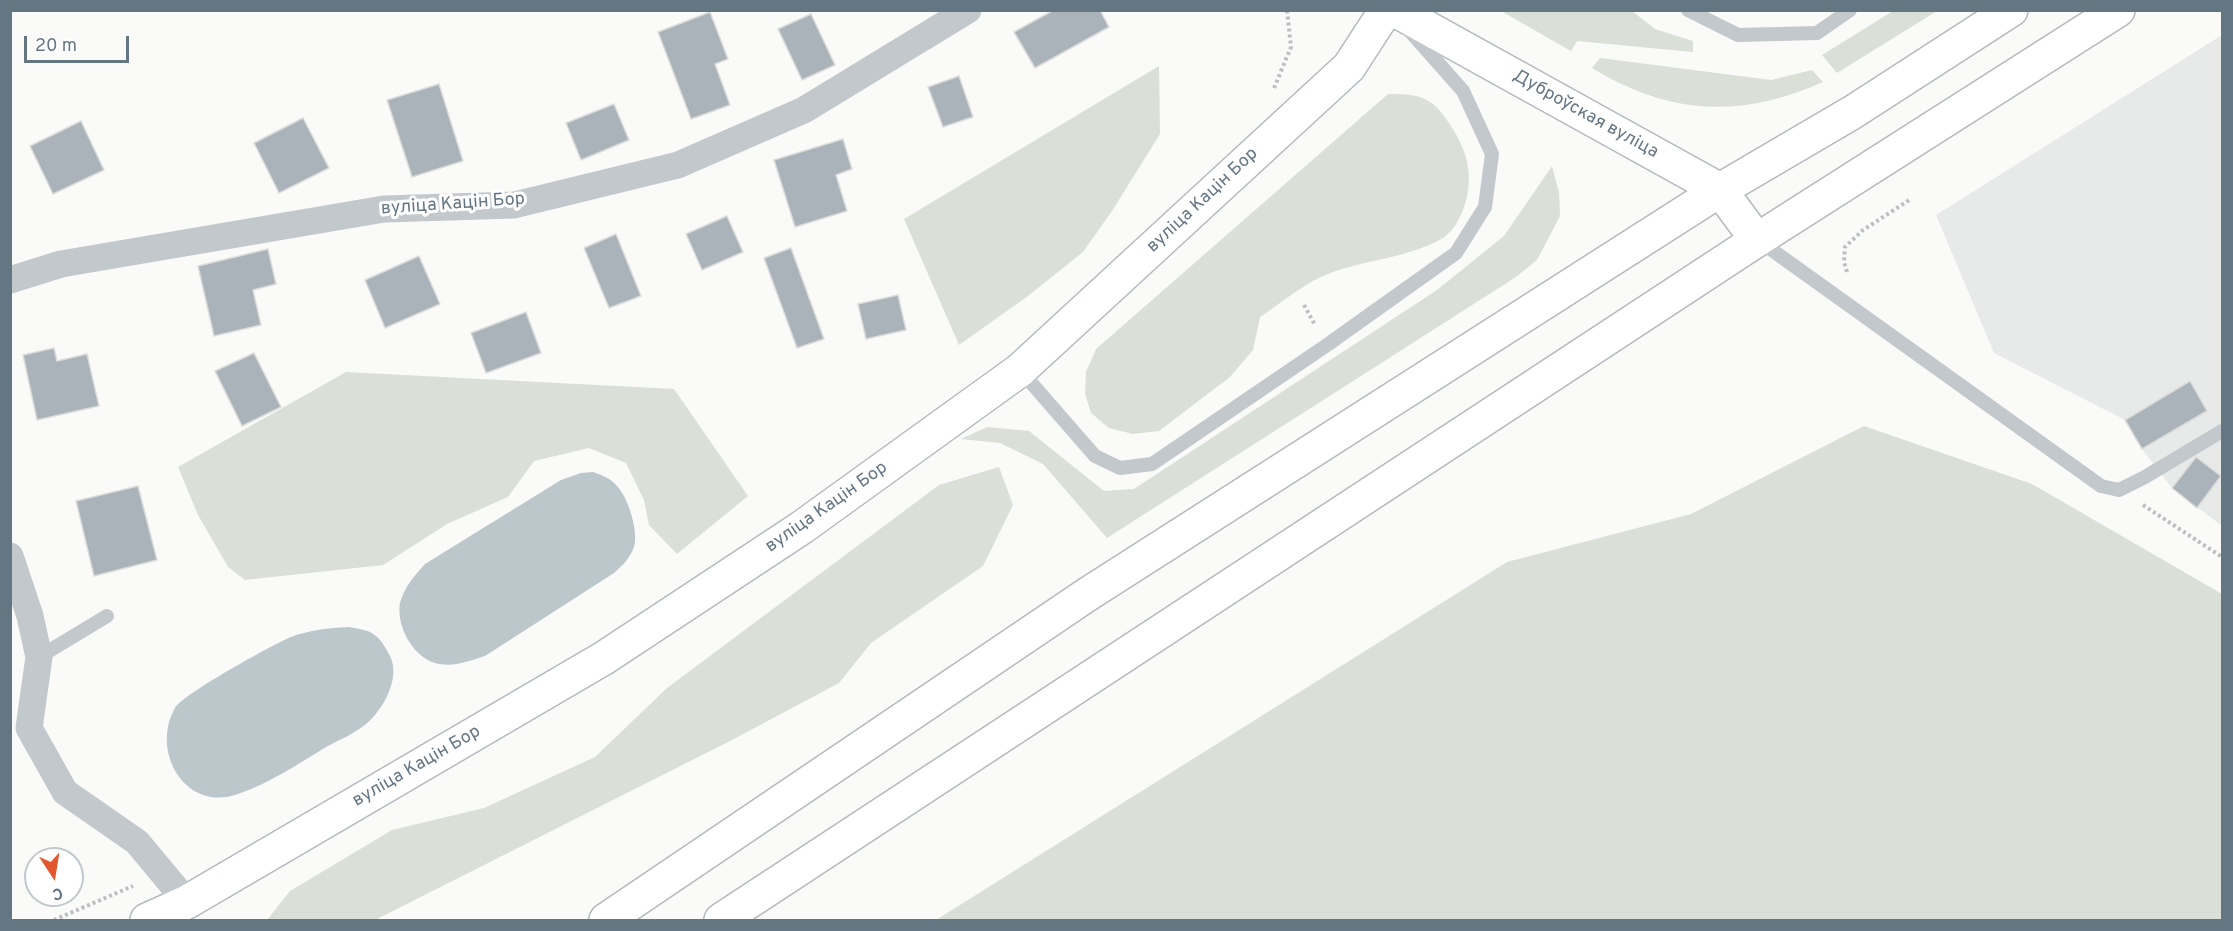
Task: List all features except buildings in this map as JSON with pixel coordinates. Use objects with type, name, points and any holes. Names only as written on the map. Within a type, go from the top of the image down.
[{"type":"main road","name":"вуліца Кацін Бор","points":[[147,921],[187,902],[604,658],[801,528],[1020,370],[1349,67],[1386,10]]},
{"type":"main road","name":"Дуброўская вуліца","points":[[1393,10],[1720,190],[1757,240]]},
{"type":"main road","points":[[606,921],[1088,594],[1720,190],[1853,112],[2011,10]]},
{"type":"main road","points":[[721,921],[1757,240],[2118,10]]},
{"type":"street","name":"вуліца Кацін Бор","points":[[10,280],[61,264],[384,209],[514,205],[678,165],[804,110],[968,10]]},
{"type":"street","points":[[10,556],[30,616],[39,657],[29,728],[65,792],[137,842],[187,902]]},
{"type":"lane","points":[[1020,370],[1095,456],[1120,468],[1152,464],[1327,345],[1456,253],[1485,207],[1492,154],[1463,91],[1393,10]]},
{"type":"lane","points":[[1688,10],[1738,34],[1817,33],[1850,10]]},
{"type":"lane","points":[[1757,240],[2101,486],[2119,490],[2223,431]]},
{"type":"lane","points":[[39,657],[107,616]]},
{"type":"path","points":[[1270,95],[1291,47],[1287,10]]},
{"type":"path","points":[[1850,280],[1844,262],[1845,247],[1863,230],[1911,199]]},
{"type":"path","points":[[2119,490],[2223,557]]},
{"type":"path","points":[[54,921],[162,873]]},
{"type":"shaded area","points":[[1501,11],[1632,11],[1655,29],[1693,41],[1693,52],[1577,41],[1571,51]]},
{"type":"shaded area","points":[[1893,11],[1937,11],[1837,73],[1822,55]]},
{"type":"shaded area","points":[[2222,35],[2222,526],[2172,488],[2142,449],[2125,420],[1994,353],[1936,215]]},
{"type":"shaded area","points":[[1600,58],[1771,80],[1812,70],[1823,82],[1793,94],[1763,102],[1706,107],[1677,103],[1621,84],[1592,68]]},
{"type":"shaded area","points":[[1159,66],[1160,134],[1112,211],[1083,252],[1028,296],[959,345],[904,219]]},
{"type":"shaded area","points":[[1388,94],[1416,96],[1430,102],[1449,123],[1462,147],[1469,172],[1468,191],[1460,217],[1453,229],[1443,238],[1428,246],[1328,274],[1293,294],[1260,317],[1253,350],[1230,377],[1159,431],[1133,434],[1109,428],[1091,413],[1085,394],[1086,372],[1096,349]]},
{"type":"shaded area","points":[[1552,166],[1559,193],[1560,216],[1537,260],[1516,277],[1107,538],[1043,464],[1000,443],[961,439],[987,427],[1029,431],[1104,491],[1134,489],[1437,290],[1504,236]]},
{"type":"shaded area","points":[[346,372],[674,389],[748,496],[677,554],[649,525],[644,500],[626,463],[589,448],[534,461],[508,497],[447,524],[383,565],[245,580],[228,567],[198,515],[178,467]]},
{"type":"shaded area","points":[[1864,426],[2032,484],[2222,594],[2222,920],[936,920],[1507,562],[1691,514]]},
{"type":"shaded area","points":[[999,467],[1013,505],[983,566],[871,643],[839,683],[730,741],[375,920],[267,920],[290,891],[392,830],[484,808],[595,757],[667,688],[939,485]]},
{"type":"shaded area","points":[[593,472],[609,479],[617,486],[625,498],[631,515],[635,541],[632,551],[623,564],[614,573],[485,656],[447,665],[435,663],[419,654],[407,639],[399,612],[404,592],[425,564],[561,480],[581,473]]},
{"type":"shaded area","points":[[349,627],[374,634],[382,642],[393,665],[392,683],[384,702],[366,724],[284,773],[238,794],[219,798],[203,795],[189,787],[178,775],[170,760],[167,743],[168,725],[175,708],[182,701],[229,670],[291,637],[319,630]]}]
